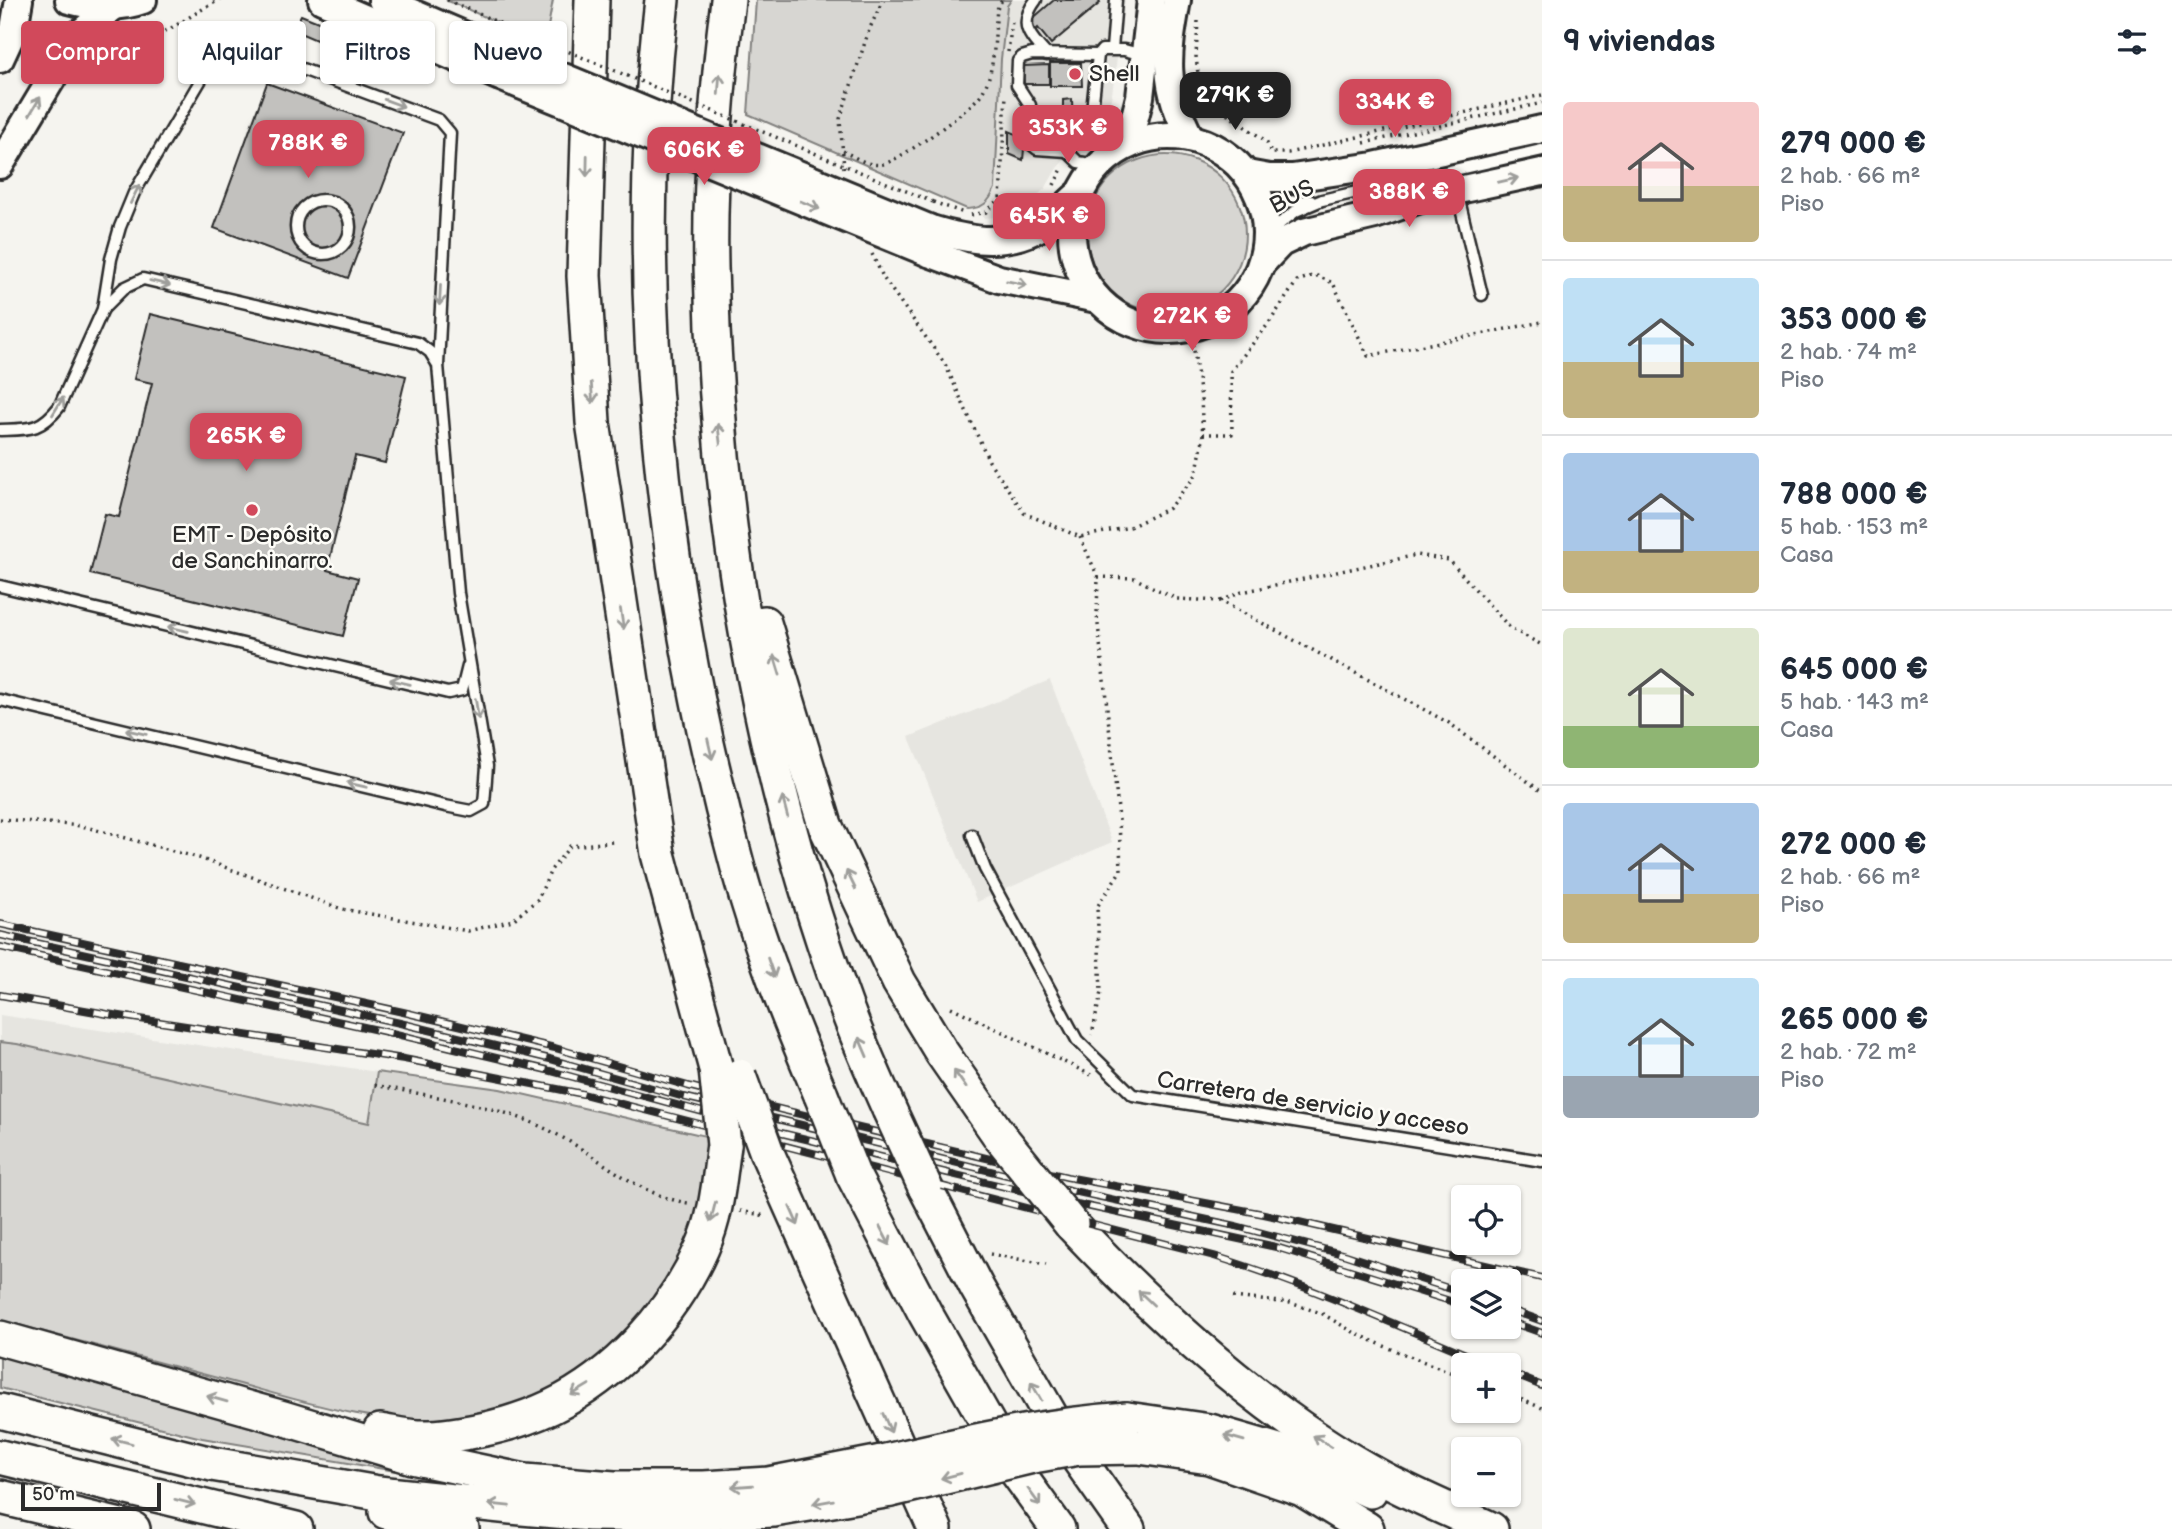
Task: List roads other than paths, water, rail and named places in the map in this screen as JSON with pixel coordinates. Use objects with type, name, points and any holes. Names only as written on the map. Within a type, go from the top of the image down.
[{"type":"highway","points":[[592,0],[584,276],[593,422],[636,707],[728,1073],[767,1153],[934,1529]]},
{"type":"highway","points":[[645,0],[632,174],[634,317],[645,456],[664,580],[697,696],[738,870],[788,1016],[853,1175],[925,1313],[1011,1464],[1058,1529]]},
{"type":"highway","points":[[662,0],[648,178],[648,293],[674,557],[697,696]]},
{"type":"highway","points":[[728,0],[721,56],[712,191],[711,265],[717,419],[745,623],[769,746],[786,813],[845,1005],[925,1187],[976,1286],[1060,1434],[1128,1529]]},
{"type":"highway","points":[[728,502],[825,825],[899,982],[942,1053],[999,1135],[1071,1224],[1107,1263],[1204,1351],[1290,1420],[1379,1477],[1491,1529]]},
{"type":"highway","points":[[283,1418],[419,1437],[467,1433],[507,1423],[551,1407],[591,1383],[626,1354],[657,1321],[681,1287],[702,1248],[715,1210],[724,1145],[728,1073]]},
{"type":"highway","points":[[0,1338],[412,1457],[525,1481],[614,1488],[704,1488],[886,1476],[1079,1448],[1133,1433],[1210,1431],[1289,1454],[1456,1529]]},
{"type":"highway","points":[[0,1411],[212,1464],[379,1493],[590,1514],[665,1516],[774,1510],[886,1476]]},
{"type":"highway","points":[[1133,1433],[1302,1489],[1367,1529]]},
{"type":"highway","points":[[0,1457],[296,1529]]},
{"type":"highway","points":[[212,1464],[265,1484],[462,1529]]},
{"type":"highway","points":[[0,1497],[133,1529]]},
{"type":"street","points":[[0,60],[13,29],[19,0]]},
{"type":"street","points":[[69,0],[91,6],[113,7],[143,0]]},
{"type":"street","points":[[322,0],[449,46]]},
{"type":"street","points":[[382,0],[449,36]]},
{"type":"street","points":[[1128,144],[1140,97],[1151,0]]},
{"type":"street","points":[[1188,5],[1168,66],[1169,85],[1190,137]]},
{"type":"street","points":[[0,165],[78,35],[113,7]]},
{"type":"street","points":[[549,84],[930,241],[999,279],[1097,299]]},
{"type":"street","points":[[1247,174],[1292,178],[1374,166],[1542,129]]},
{"type":"street","points":[[1158,135],[1190,137],[1212,145],[1231,158],[1247,174],[1262,202],[1266,234],[1262,263],[1251,286],[1234,305],[1213,320],[1191,330],[1166,331],[1140,327],[1120,319],[1097,299],[1081,275],[1072,249],[1072,221],[1079,194],[1089,176],[1107,156],[1128,144],[1158,135]]},
{"type":"street","points":[[1262,263],[1282,243],[1304,232],[1375,215],[1426,198],[1542,172]]},
{"type":"street","points":[[930,241],[962,238],[1002,241],[1039,228],[1079,194]]},
{"type":"lane","points":[[1036,0],[1027,12],[1026,27],[1047,55]]},
{"type":"lane","points":[[1112,49],[1116,0]]},
{"type":"lane","points":[[0,430],[33,429],[48,420],[59,407],[103,309],[111,259],[134,193],[212,61],[226,49],[243,47],[439,120],[450,133],[438,365],[458,593],[486,766],[484,804],[471,811],[0,700]]},
{"type":"lane","points":[[1066,151],[1086,127],[1093,110],[1098,55],[1102,50],[1112,49],[1143,55]]},
{"type":"lane","points":[[1098,55],[1032,54],[1022,57],[1018,61],[1017,85],[1030,105],[1032,145],[1037,149],[1066,151],[1078,162],[1099,165]]},
{"type":"lane","name":"BUS","points":[[1266,234],[1296,211],[1322,200],[1542,150]]},
{"type":"lane","points":[[1457,191],[1482,295]]},
{"type":"lane","points":[[326,200],[342,208],[348,215],[351,232],[342,248],[325,255],[307,250],[297,235],[296,226],[302,210],[309,204],[326,200]]},
{"type":"lane","points":[[1262,202],[1322,200]]},
{"type":"lane","points":[[103,309],[124,288],[143,279],[418,343],[430,352],[438,365]]},
{"type":"lane","points":[[0,586],[448,693],[462,690],[469,662]]},
{"type":"lane","name":"Carretera de servicio y acceso","points":[[972,835],[985,869],[1077,1040],[1133,1095],[1542,1161]]},
{"type":"railway","points":[[0,924],[555,1048],[783,1110],[1067,1177],[1264,1214],[1542,1278]]},
{"type":"railway","points":[[0,935],[400,1023],[550,1059],[684,1097],[1073,1191],[1236,1226],[1346,1255],[1451,1289]]},
{"type":"railway","points":[[0,947],[396,1034],[547,1070],[781,1133],[1077,1204],[1276,1247],[1451,1301]]},
{"type":"railway","points":[[0,995],[404,1059],[583,1094],[1214,1256],[1319,1293],[1463,1353]]},
{"type":"railway","points":[[1521,1314],[1542,1321]]},
{"type":"railway","points":[[1521,1326],[1542,1333]]},
{"type":"railway","points":[[1521,1377],[1542,1386]]},
{"type":"place","name":"Shell","points":[[1075,74]]},
{"type":"place","name":"EMT - Depósito de Sanchinarro.","points":[[252,510]]}]
